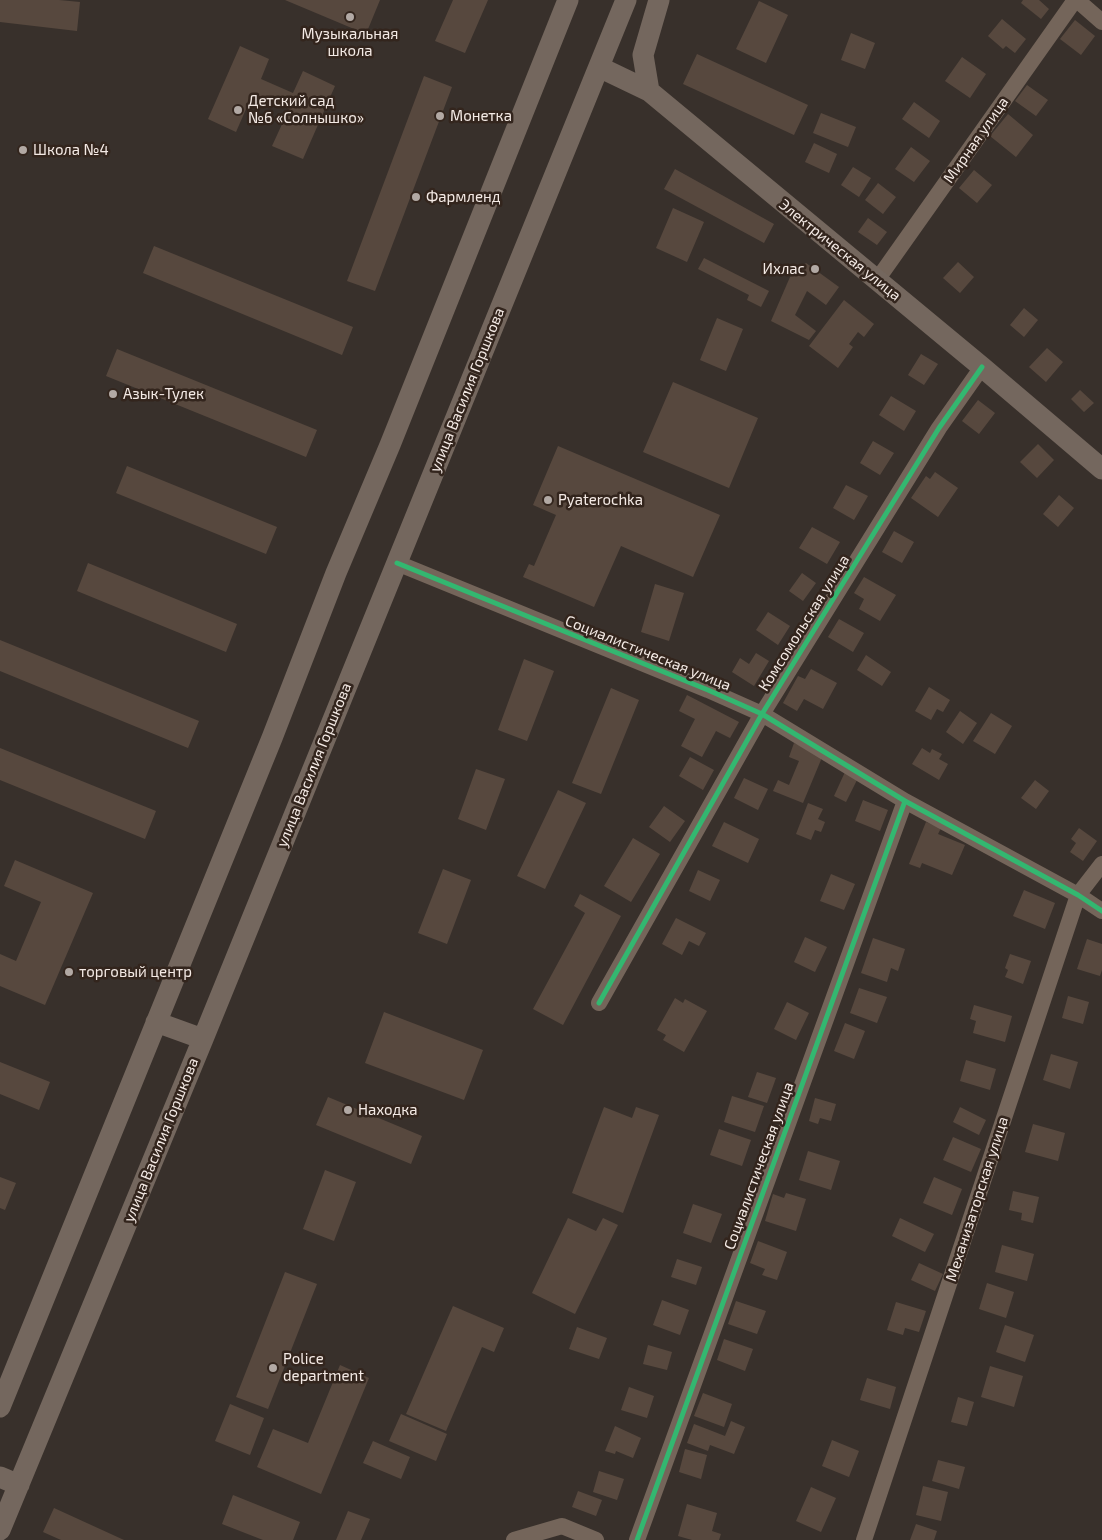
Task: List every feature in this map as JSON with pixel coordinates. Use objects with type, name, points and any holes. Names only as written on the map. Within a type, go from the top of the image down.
[{"type":"main road","points":[[0,1408],[272,738],[336,574],[390,445],[568,0]]},
{"type":"main road","name":"улица Василия Горшкова","points":[[0,1530],[9,1481],[203,1039],[626,0]]},
{"type":"main road","points":[[649,91],[643,56],[659,0]]},
{"type":"main road","name":"Электрическая улица","points":[[599,67],[649,91],[1102,469]]},
{"type":"main road","points":[[156,1022],[203,1039]]},
{"type":"street","name":"Мирная улица","points":[[877,280],[1076,0],[1102,22]]},
{"type":"street","name":"Комсомольская улица","points":[[599,1003],[762,714],[939,428],[982,367]]},
{"type":"street","name":"Социалистическая улица","points":[[397,564],[708,690],[762,714],[905,800],[1078,895],[1102,911]]},
{"type":"street","name":"Социалистическая улица","points":[[637,1540],[905,800]]},
{"type":"street","name":"Механизаторская улица","points":[[864,1540],[1078,895],[1102,864]]},
{"type":"street","points":[[514,1540],[562,1526],[596,1540]]},
{"type":"building","points":[[0,0],[80,2],[77,31],[0,22]]},
{"type":"building","name":"Музыкальная школа","points":[[285,0],[380,0],[366,34]]},
{"type":"building","points":[[453,0],[488,0],[465,53],[435,41]]},
{"type":"building","points":[[1023,0],[1039,0],[1049,9],[1041,19],[1021,3]]},
{"type":"building","points":[[759,1],[788,15],[766,63],[736,49]]},
{"type":"building","points":[[1002,19],[1026,39],[1015,53],[1006,46],[1003,49],[988,36]]},
{"type":"building","points":[[1075,20],[1095,36],[1081,55],[1060,39]]},
{"type":"building","points":[[851,33],[875,43],[865,69],[841,60]]},
{"type":"building","points":[[240,46],[269,59],[261,79],[293,93],[303,71],[335,86],[303,159],[272,146],[289,109],[253,93],[236,132],[208,119]]},
{"type":"building","points":[[697,54],[808,105],[794,135],[683,84]]},
{"type":"building","points":[[962,57],[986,74],[970,98],[945,81]]},
{"type":"building","points":[[424,76],[452,87],[375,291],[347,281]]},
{"type":"building","points":[[1027,85],[1048,100],[1036,116],[1015,101]]},
{"type":"building","points":[[914,102],[940,121],[929,138],[902,119]]},
{"type":"building","points":[[821,113],[856,127],[848,147],[813,133]]},
{"type":"building","points":[[1008,114],[1033,135],[1016,157],[990,136]]},
{"type":"building","points":[[814,143],[837,154],[829,173],[805,162]]},
{"type":"building","points":[[911,147],[930,161],[914,182],[895,169]]},
{"type":"building","points":[[853,167],[871,178],[859,197],[841,185]]},
{"type":"building","points":[[675,169],[774,224],[764,243],[664,189]]},
{"type":"building","points":[[974,170],[992,185],[977,203],[959,188]]},
{"type":"building","points":[[878,183],[896,197],[883,214],[865,200]]},
{"type":"building","points":[[673,208],[704,222],[687,262],[656,248]]},
{"type":"building","points":[[868,218],[887,232],[877,245],[858,232]]},
{"type":"building","points":[[154,246],[353,327],[342,355],[143,273]]},
{"type":"building","points":[[704,258],[769,291],[761,307],[747,300],[749,295],[698,269]]},
{"type":"building","points":[[958,262],[974,277],[960,293],[943,278]]},
{"type":"building","points":[[806,263],[839,287],[826,305],[807,291],[795,315],[816,331],[809,340],[771,321],[790,277]]},
{"type":"building","points":[[844,300],[874,324],[864,337],[858,332],[849,344],[853,347],[838,368],[809,346]]},
{"type":"building","points":[[1024,308],[1038,320],[1024,337],[1010,325]]},
{"type":"building","points":[[717,318],[743,329],[726,371],[700,360]]},
{"type":"building","points":[[1047,348],[1063,362],[1046,382],[1029,367]]},
{"type":"building","points":[[117,349],[317,430],[306,457],[106,376]]},
{"type":"building","points":[[921,354],[938,364],[924,385],[908,375]]},
{"type":"building","points":[[673,382],[758,418],[729,488],[643,452]]},
{"type":"building","points":[[1080,390],[1094,403],[1084,412],[1071,399]]},
{"type":"building","points":[[891,396],[916,411],[904,431],[879,415]]},
{"type":"building","points":[[978,400],[995,413],[979,434],[962,421]]},
{"type":"building","points":[[873,441],[894,453],[880,475],[860,463]]},
{"type":"building","points":[[1038,444],[1054,460],[1037,478],[1020,462]]},
{"type":"building","points":[[558,446],[720,515],[693,577],[621,546],[594,607],[523,577],[529,564],[534,566],[556,515],[533,505]]},
{"type":"building","points":[[127,466],[277,527],[266,554],[116,493]]},
{"type":"building","points":[[935,472],[958,488],[938,517],[911,498],[926,476],[930,479]]},
{"type":"building","points":[[846,485],[868,496],[854,520],[833,508]]},
{"type":"building","points":[[1059,495],[1074,508],[1058,527],[1043,514]]},
{"type":"building","points":[[812,527],[840,542],[827,564],[799,548]]},
{"type":"building","points":[[894,531],[914,542],[902,563],[882,552]]},
{"type":"building","points":[[88,563],[237,624],[226,652],[77,591]]},
{"type":"building","points":[[802,573],[816,583],[803,601],[789,591]]},
{"type":"building","points":[[864,577],[896,595],[880,621],[859,609],[864,599],[854,593]]},
{"type":"building","points":[[655,584],[684,593],[669,641],[641,632]]},
{"type":"building","points":[[768,612],[790,626],[778,645],[756,630]]},
{"type":"building","points":[[839,619],[864,633],[853,652],[828,637]]},
{"type":"building","points":[[0,640],[199,721],[188,748],[0,671]]},
{"type":"building","points":[[756,653],[769,661],[754,686],[732,672],[740,658],[749,664]]},
{"type":"building","points":[[866,655],[891,672],[882,686],[857,670]]},
{"type":"building","points":[[524,659],[554,671],[527,741],[498,730]]},
{"type":"building","points":[[811,669],[837,683],[823,709],[804,699],[797,711],[783,703],[798,676],[805,679]]},
{"type":"building","points":[[929,687],[950,700],[943,712],[937,709],[931,720],[915,711]]},
{"type":"building","points":[[611,688],[639,700],[601,794],[572,783]]},
{"type":"building","points":[[687,695],[739,722],[730,738],[716,731],[702,757],[681,746],[695,719],[679,711]]},
{"type":"building","points":[[960,711],[977,723],[963,744],[946,732]]},
{"type":"building","points":[[991,713],[1012,726],[995,754],[973,741]]},
{"type":"building","points":[[794,743],[823,755],[803,803],[773,791],[778,780],[789,785],[799,761],[789,757]]},
{"type":"building","points":[[0,748],[156,811],[145,839],[0,780]]},
{"type":"building","points":[[922,748],[930,753],[932,749],[942,754],[939,759],[948,764],[939,780],[912,764]]},
{"type":"building","points":[[690,757],[714,770],[703,790],[679,776]]},
{"type":"building","points":[[476,769],[505,779],[486,830],[458,819]]},
{"type":"building","points":[[845,772],[858,778],[846,802],[834,796]]},
{"type":"building","points":[[744,778],[768,789],[758,810],[734,798]]},
{"type":"building","points":[[1035,780],[1049,791],[1036,809],[1021,798]]},
{"type":"building","points":[[558,790],[586,803],[545,889],[517,876]]},
{"type":"building","points":[[863,800],[888,810],[880,831],[855,821]]},
{"type":"building","points":[[808,803],[823,809],[818,819],[825,822],[821,832],[815,830],[811,840],[796,834]]},
{"type":"building","points":[[664,806],[685,821],[670,842],[649,827]]},
{"type":"building","points":[[724,822],[759,839],[748,863],[712,846]]},
{"type":"building","points":[[926,822],[941,828],[938,834],[965,845],[952,875],[922,863],[920,868],[909,864]]},
{"type":"building","points":[[1079,828],[1097,841],[1083,861],[1070,852],[1076,843],[1071,839]]},
{"type":"building","points":[[633,838],[660,854],[631,902],[604,886]]},
{"type":"building","points":[[15,860],[93,893],[45,1005],[0,986],[0,954],[16,961],[41,902],[4,886]]},
{"type":"building","points":[[443,869],[471,880],[447,944],[418,933]]},
{"type":"building","points":[[698,870],[720,880],[710,901],[689,891]]},
{"type":"building","points":[[831,874],[855,884],[844,910],[820,901]]},
{"type":"building","points":[[1024,890],[1055,903],[1045,929],[1013,916]]},
{"type":"building","points":[[580,894],[621,916],[563,1025],[533,1009],[585,913],[574,906]]},
{"type":"building","points":[[676,918],[706,933],[699,946],[689,941],[682,955],[662,944]]},
{"type":"building","points":[[805,937],[827,947],[815,972],[794,962]]},
{"type":"building","points":[[873,938],[905,949],[898,971],[891,968],[887,982],[861,973]]},
{"type":"building","points":[[1087,939],[1102,944],[1102,970],[1100,976],[1077,969]]},
{"type":"building","points":[[1010,954],[1031,961],[1023,984],[1005,977],[1008,970],[1005,968]]},
{"type":"building","points":[[859,988],[887,997],[877,1023],[850,1013]]},
{"type":"building","points":[[1068,996],[1089,1002],[1083,1024],[1062,1018]]},
{"type":"building","points":[[675,998],[683,1003],[685,999],[707,1011],[684,1052],[663,1040],[666,1035],[657,1030]]},
{"type":"building","points":[[787,1002],[809,1013],[796,1040],[774,1029]]},
{"type":"building","points":[[974,1005],[1012,1016],[1005,1042],[973,1033],[976,1021],[970,1019]]},
{"type":"building","points":[[384,1012],[483,1050],[464,1100],[365,1063]]},
{"type":"building","points":[[845,1023],[865,1031],[854,1059],[834,1051]]},
{"type":"building","points":[[1051,1054],[1078,1062],[1070,1089],[1043,1080]]},
{"type":"building","points":[[966,1060],[996,1069],[990,1090],[960,1081]]},
{"type":"building","points":[[0,1062],[50,1082],[39,1110],[0,1094]]},
{"type":"building","points":[[757,1072],[776,1078],[767,1103],[748,1097]]},
{"type":"building","points":[[732,1096],[764,1106],[755,1132],[724,1122]]},
{"type":"building","points":[[328,1097],[422,1136],[411,1164],[316,1125]]},
{"type":"building","points":[[815,1098],[836,1104],[831,1121],[820,1118],[818,1124],[809,1121]]},
{"type":"building","points":[[604,1107],[632,1118],[636,1107],[659,1115],[623,1213],[572,1193]]},
{"type":"building","points":[[960,1107],[986,1120],[979,1135],[953,1122]]},
{"type":"building","points":[[1033,1124],[1065,1133],[1058,1161],[1025,1152]]},
{"type":"building","points":[[719,1129],[751,1140],[742,1166],[710,1155]]},
{"type":"building","points":[[953,1137],[981,1149],[971,1172],[943,1160]]},
{"type":"building","points":[[808,1151],[840,1161],[831,1190],[799,1180]]},
{"type":"building","points":[[325,1170],[356,1182],[334,1241],[303,1229]]},
{"type":"building","points":[[0,1177],[16,1183],[5,1210],[0,1208]]},
{"type":"building","points":[[934,1177],[962,1189],[952,1215],[923,1203]]},
{"type":"building","points":[[1013,1191],[1039,1197],[1033,1223],[1021,1220],[1022,1213],[1009,1210]]},
{"type":"building","points":[[786,1193],[806,1199],[796,1231],[765,1221],[773,1194],[784,1198]]},
{"type":"building","points":[[693,1204],[722,1214],[711,1243],[683,1233]]},
{"type":"building","points":[[568,1218],[596,1231],[603,1218],[618,1225],[575,1314],[532,1293]]},
{"type":"building","points":[[900,1218],[934,1234],[925,1252],[892,1236]]},
{"type":"building","points":[[758,1241],[787,1252],[777,1280],[762,1275],[765,1269],[750,1263]]},
{"type":"building","points":[[1002,1245],[1034,1254],[1027,1281],[995,1272]]},
{"type":"building","points":[[677,1259],[702,1267],[696,1285],[671,1277]]},
{"type":"building","points":[[919,1263],[943,1274],[935,1291],[911,1280]]},
{"type":"building","points":[[285,1272],[317,1284],[268,1409],[236,1397]]},
{"type":"building","points":[[987,1283],[1014,1292],[1006,1318],[979,1309]]},
{"type":"building","points":[[662,1300],[689,1310],[680,1335],[653,1325]]},
{"type":"building","points":[[736,1301],[766,1311],[757,1334],[728,1324]]},
{"type":"building","points":[[896,1302],[926,1311],[919,1332],[905,1328],[903,1335],[887,1330]]},
{"type":"building","points":[[453,1306],[504,1328],[494,1352],[482,1347],[446,1431],[406,1414]]},
{"type":"building","points":[[1005,1325],[1034,1335],[1025,1362],[996,1352]]},
{"type":"building","points":[[577,1327],[607,1338],[599,1359],[569,1349]]},
{"type":"building","points":[[724,1339],[753,1349],[745,1371],[717,1360]]},
{"type":"building","points":[[648,1345],[672,1352],[667,1370],[643,1364]]},
{"type":"building","points":[[340,1365],[369,1378],[321,1494],[257,1467],[273,1429],[308,1443]]},
{"type":"building","points":[[990,1366],[1023,1376],[1014,1407],[981,1397]]},
{"type":"building","points":[[867,1378],[896,1387],[890,1409],[860,1400]]},
{"type":"building","points":[[629,1387],[654,1396],[647,1418],[621,1410]]},
{"type":"building","points":[[703,1393],[732,1404],[724,1427],[694,1416]]},
{"type":"building","points":[[958,1397],[974,1402],[967,1426],[951,1422]]},
{"type":"building","points":[[230,1404],[264,1418],[250,1455],[215,1441]]},
{"type":"building","points":[[401,1414],[447,1434],[436,1461],[389,1441]]},
{"type":"building","points":[[731,1421],[745,1427],[734,1454],[710,1445],[708,1451],[687,1443],[694,1424],[725,1436]]},
{"type":"building","points":[[615,1426],[641,1438],[633,1458],[616,1451],[615,1454],[605,1451]]},
{"type":"building","points":[[832,1440],[859,1451],[849,1477],[822,1466]]},
{"type":"building","points":[[373,1441],[410,1457],[401,1479],[363,1463]]},
{"type":"building","points":[[685,1449],[707,1455],[701,1479],[679,1472]]},
{"type":"building","points":[[938,1460],[965,1467],[959,1489],[932,1481]]},
{"type":"building","points":[[599,1471],[624,1479],[617,1500],[593,1492]]},
{"type":"building","points":[[923,1486],[948,1492],[941,1521],[916,1515]]},
{"type":"building","points":[[811,1487],[836,1498],[821,1532],[796,1521]]},
{"type":"building","points":[[578,1491],[602,1500],[596,1516],[572,1507]]},
{"type":"building","points":[[233,1495],[300,1522],[293,1540],[263,1540],[222,1524]]},
{"type":"building","points":[[687,1504],[717,1513],[712,1531],[721,1534],[719,1540],[692,1540],[678,1536]]},
{"type":"building","points":[[54,1508],[124,1540],[61,1540],[43,1532]]},
{"type":"building","points":[[348,1511],[370,1519],[361,1540],[336,1540]]},
{"type":"building","points":[[916,1524],[937,1531],[934,1540],[910,1540]]},
{"type":"cycle path","points":[[599,1003],[762,714],[939,428],[982,367]]},
{"type":"cycle path","points":[[397,563],[708,690],[762,714],[905,801],[1078,895],[1102,911]]},
{"type":"cycle path","points":[[637,1540],[905,801]]},
{"type":"place","name":"Музыкальная школа","points":[[350,17]]},
{"type":"place","name":"Детский сад №6 «Солнышко»","points":[[238,110]]},
{"type":"place","name":"Монетка","points":[[440,116]]},
{"type":"place","name":"Школа №4","points":[[23,150]]},
{"type":"place","name":"Фармленд","points":[[416,197]]},
{"type":"place","name":"Ихлас","points":[[815,269]]},
{"type":"place","name":"Азык-Тулек","points":[[113,394]]},
{"type":"place","name":"Pyaterochka","points":[[548,500]]},
{"type":"place","name":"торговый центр","points":[[69,972]]},
{"type":"place","name":"Находка","points":[[348,1110]]},
{"type":"place","name":"Police department","points":[[273,1368]]}]
